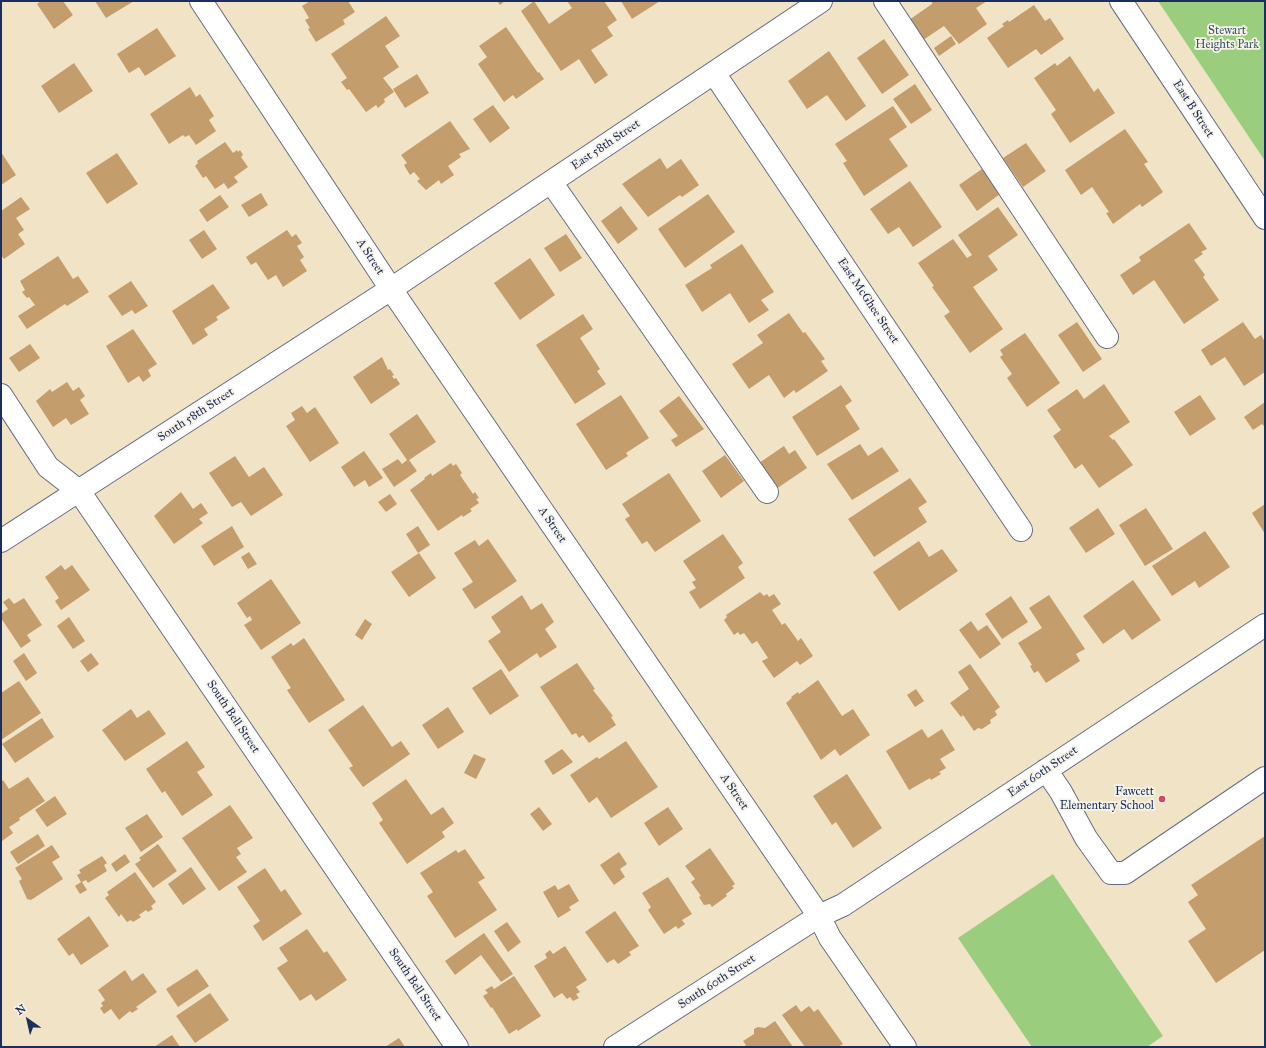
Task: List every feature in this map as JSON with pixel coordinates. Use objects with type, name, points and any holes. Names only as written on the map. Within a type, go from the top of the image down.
[{"type":"street","name":"A Street","points":[[201,1],[392,289],[819,916],[830,938],[904,1047]]},
{"type":"street","name":"East 58th Street","points":[[392,289],[822,1]]},
{"type":"street","points":[[885,1],[1107,337]]},
{"type":"street","name":"East B Street","points":[[1121,1],[1265,218]]},
{"type":"street","name":"East McGhee Street","points":[[714,73],[1021,530]]},
{"type":"street","points":[[551,182],[767,492]]},
{"type":"street","name":"South 58th Street","points":[[1,541],[392,289]]},
{"type":"street","name":"South Bell Street","points":[[1,395],[48,467],[79,491],[457,1047]]},
{"type":"street","name":"East 60th Street","points":[[819,916],[843,905],[1265,625]]},
{"type":"street","points":[[1046,770],[1061,792],[1086,838],[1111,872],[1125,873],[1265,778]]},
{"type":"street","name":"South 60th Street","points":[[615,1047],[819,916]]},
{"type":"green space","name":"Stewart Heights Park","points":[[1158,1],[1265,1],[1265,161]]},
{"type":"green space","points":[[1053,874],[1163,1036],[1147,1047],[1032,1047],[958,938]]},
{"type":"building","points":[[41,1],[63,1],[73,15],[54,29],[37,4]]},
{"type":"building","points":[[95,1],[134,1],[106,18]]},
{"type":"building","points":[[310,1],[348,1],[355,12],[343,20],[345,24],[316,42],[308,29],[310,28],[305,20],[309,18],[302,6]]},
{"type":"building","points":[[497,1],[505,1],[500,5]]},
{"type":"building","points":[[534,1],[549,24],[572,8],[567,1],[604,1],[617,20],[607,27],[613,36],[591,50],[608,75],[595,84],[579,59],[561,71],[521,11]]},
{"type":"building","points":[[621,1],[660,1],[632,19]]},
{"type":"building","points":[[932,1],[987,1],[976,8],[987,24],[959,44],[944,26],[923,40],[909,20],[932,4]]},
{"type":"building","points":[[1034,5],[1045,21],[1050,18],[1064,39],[1041,55],[1036,49],[1008,68],[987,38],[1004,26],[1002,24],[1008,20],[1009,22]]},
{"type":"building","points":[[386,16],[400,36],[385,46],[399,67],[383,78],[394,92],[384,99],[385,102],[378,108],[376,105],[366,112],[349,89],[347,90],[341,82],[347,78],[331,54]]},
{"type":"building","points":[[506,27],[538,73],[539,72],[544,79],[516,99],[513,95],[504,102],[478,64],[487,57],[479,46]]},
{"type":"building","points":[[157,28],[176,56],[145,76],[139,67],[129,73],[117,54]]},
{"type":"building","points":[[951,36],[956,44],[939,56],[934,48]]},
{"type":"building","points":[[884,39],[909,75],[882,94],[857,58]]},
{"type":"building","points":[[829,51],[866,106],[846,121],[827,95],[807,109],[788,81]]},
{"type":"building","points":[[1070,56],[1094,92],[1098,88],[1115,113],[1070,143],[1051,114],[1056,110],[1034,78],[1055,63],[1057,66]]},
{"type":"building","points":[[74,63],[93,91],[59,113],[41,86]]},
{"type":"building","points":[[417,74],[429,93],[405,108],[393,89]]},
{"type":"building","points":[[915,84],[932,110],[911,124],[893,99]]},
{"type":"building","points":[[190,87],[196,97],[200,94],[214,116],[209,120],[216,131],[196,145],[189,135],[185,137],[183,135],[169,144],[150,114]]},
{"type":"building","points":[[493,105],[510,128],[490,143],[473,119]]},
{"type":"building","points":[[893,106],[907,127],[889,139],[908,166],[864,196],[843,163],[847,161],[835,144]]},
{"type":"building","points":[[450,121],[470,149],[459,154],[461,157],[448,166],[454,175],[441,184],[439,180],[426,190],[417,181],[420,179],[414,172],[410,175],[404,165],[407,163],[401,155]]},
{"type":"building","points":[[1125,129],[1148,162],[1144,164],[1163,192],[1142,207],[1140,204],[1113,224],[1106,213],[1109,212],[1092,187],[1081,195],[1065,170]]},
{"type":"building","points":[[225,142],[233,153],[240,150],[243,155],[241,157],[248,167],[234,177],[238,182],[228,189],[224,183],[215,189],[206,176],[203,178],[195,166],[198,163],[197,161]]},
{"type":"building","points":[[1026,143],[1046,171],[1023,187],[1003,158]]},
{"type":"building","points":[[1,152],[16,175],[1,185]]},
{"type":"building","points":[[117,153],[138,184],[107,204],[86,173]]},
{"type":"building","points":[[660,158],[667,169],[681,159],[699,185],[682,197],[680,195],[648,217],[622,184]]},
{"type":"building","points":[[982,169],[1000,194],[977,211],[959,185]]},
{"type":"building","points":[[910,181],[942,227],[913,247],[899,227],[888,234],[870,209]]},
{"type":"building","points":[[261,193],[268,205],[249,217],[241,205]]},
{"type":"building","points":[[708,194],[735,232],[685,268],[658,229]]},
{"type":"building","points":[[220,195],[229,207],[207,222],[199,210]]},
{"type":"building","points":[[21,197],[30,209],[16,218],[24,230],[18,234],[25,244],[4,259],[1,255],[1,211]]},
{"type":"building","points":[[621,206],[638,229],[618,244],[601,221]]},
{"type":"building","points":[[998,207],[1018,235],[988,256],[998,270],[973,287],[1003,329],[970,353],[944,316],[950,312],[932,287],[934,286],[918,263],[953,239],[967,258],[972,255],[958,235]]},
{"type":"building","points":[[1189,223],[1207,249],[1201,252],[1203,254],[1194,260],[1205,275],[1203,277],[1219,300],[1184,324],[1154,280],[1133,295],[1120,275],[1141,261],[1139,257]]},
{"type":"building","points":[[204,230],[217,249],[202,259],[189,240]]},
{"type":"building","points":[[287,230],[292,237],[296,234],[302,243],[297,246],[304,257],[300,260],[307,271],[283,287],[276,275],[268,280],[256,262],[251,265],[246,257]]},
{"type":"building","points":[[566,234],[582,258],[560,272],[544,248]]},
{"type":"building","points":[[742,244],[774,292],[761,300],[769,310],[749,323],[730,293],[702,312],[685,285],[712,268],[710,265]]},
{"type":"building","points":[[58,256],[73,279],[78,276],[89,292],[67,306],[65,304],[27,329],[18,316],[35,305],[29,297],[27,298],[22,292],[25,290],[20,281]]},
{"type":"building","points":[[530,258],[555,295],[520,320],[494,283]]},
{"type":"building","points":[[131,281],[148,306],[135,314],[132,310],[122,316],[108,296]]},
{"type":"building","points":[[213,284],[230,308],[216,317],[218,320],[204,329],[208,335],[193,345],[172,311]]},
{"type":"building","points":[[789,313],[803,333],[805,332],[825,359],[821,361],[828,371],[796,393],[794,390],[784,398],[769,375],[749,389],[732,364],[763,343],[757,335]]},
{"type":"building","points":[[583,314],[593,329],[580,338],[600,369],[597,371],[606,384],[575,404],[536,345]]},
{"type":"building","points":[[1077,322],[1102,359],[1083,372],[1058,335]]},
{"type":"building","points":[[1243,322],[1255,339],[1261,335],[1265,342],[1265,372],[1244,386],[1225,357],[1211,366],[1201,350]]},
{"type":"building","points":[[133,329],[157,364],[148,370],[151,376],[143,382],[139,376],[128,383],[106,346]]},
{"type":"building","points":[[1025,333],[1060,383],[1027,407],[1007,378],[1012,374],[1000,357],[1003,355],[1000,350]]},
{"type":"building","points":[[30,344],[40,358],[19,372],[9,358]]},
{"type":"building","points":[[382,357],[388,370],[390,369],[394,375],[392,376],[394,379],[396,378],[400,384],[371,404],[353,377]]},
{"type":"building","points":[[67,382],[73,391],[79,387],[85,396],[80,400],[89,414],[71,425],[66,418],[53,427],[36,401],[50,389],[52,392]]},
{"type":"building","points":[[1104,384],[1130,422],[1109,436],[1113,440],[1114,439],[1133,465],[1099,488],[1082,464],[1075,469],[1053,436],[1061,430],[1047,410],[1077,389],[1084,399]]},
{"type":"building","points":[[841,385],[852,401],[845,406],[860,429],[817,456],[792,417]]},
{"type":"building","points":[[621,395],[649,438],[626,453],[628,456],[606,470],[576,424]]},
{"type":"building","points":[[1200,395],[1216,419],[1190,436],[1174,412]]},
{"type":"building","points":[[679,396],[704,429],[676,447],[671,440],[678,436],[659,411]]},
{"type":"building","points":[[1265,402],[1265,427],[1262,424],[1253,430],[1244,417]]},
{"type":"building","points":[[302,406],[307,413],[315,407],[339,443],[310,462],[286,426],[295,420],[291,413]]},
{"type":"building","points":[[417,414],[436,442],[409,460],[417,471],[394,487],[382,469],[398,459],[402,464],[407,460],[389,434]]},
{"type":"building","points":[[860,444],[868,456],[882,447],[899,471],[852,500],[827,464]]},
{"type":"building","points":[[784,446],[789,454],[795,450],[807,468],[776,489],[759,463]]},
{"type":"building","points":[[364,451],[383,478],[369,487],[365,480],[354,487],[341,467]]},
{"type":"building","points":[[725,455],[744,481],[721,498],[702,471]]},
{"type":"building","points":[[235,456],[249,477],[264,467],[283,495],[251,516],[241,502],[232,507],[209,473]]},
{"type":"building","points":[[451,463],[453,466],[456,464],[462,473],[460,475],[473,494],[475,492],[479,498],[476,499],[479,503],[470,509],[472,511],[463,517],[462,515],[438,531],[410,490],[431,473],[432,476]]},
{"type":"building","points":[[669,473],[701,521],[655,552],[647,541],[642,544],[625,519],[630,516],[622,504]]},
{"type":"building","points":[[910,478],[927,502],[918,508],[927,522],[874,557],[848,519]]},
{"type":"building","points":[[181,492],[193,509],[201,503],[208,513],[199,519],[203,523],[174,544],[154,516]]},
{"type":"building","points":[[390,494],[397,504],[386,512],[378,502]]},
{"type":"building","points":[[1265,504],[1265,534],[1252,513]]},
{"type":"building","points":[[1098,508],[1115,534],[1086,553],[1069,528]]},
{"type":"building","points":[[1146,508],[1173,549],[1145,566],[1119,525]]},
{"type":"building","points":[[232,526],[244,547],[214,566],[201,546]]},
{"type":"building","points":[[418,526],[430,545],[418,553],[406,534]]},
{"type":"building","points":[[1205,531],[1230,567],[1199,588],[1195,581],[1172,596],[1152,566]]},
{"type":"building","points":[[723,534],[743,563],[738,567],[745,578],[700,609],[689,592],[696,588],[692,582],[696,580],[683,561]]},
{"type":"building","points":[[488,539],[517,581],[475,609],[462,589],[473,582],[454,553],[475,540],[479,546]]},
{"type":"building","points":[[919,541],[929,557],[942,549],[958,571],[899,611],[873,572]]},
{"type":"building","points":[[249,552],[257,564],[248,569],[241,557]]},
{"type":"building","points":[[419,553],[436,578],[409,597],[391,572]]},
{"type":"building","points":[[61,565],[65,570],[72,565],[90,590],[61,610],[55,601],[59,598],[45,577]]},
{"type":"building","points":[[271,579],[301,623],[261,650],[244,625],[252,620],[250,616],[247,618],[237,603]]},
{"type":"building","points":[[1133,580],[1161,620],[1132,640],[1124,629],[1103,644],[1083,616]]},
{"type":"building","points":[[760,592],[764,596],[767,594],[769,597],[774,594],[781,604],[772,610],[782,625],[785,623],[798,641],[801,638],[813,656],[800,665],[797,661],[774,678],[762,661],[768,658],[757,641],[752,644],[744,633],[740,635],[738,632],[734,635],[724,620],[727,617],[726,615]]},
{"type":"building","points":[[522,595],[531,610],[542,603],[554,622],[545,629],[557,647],[540,658],[537,653],[509,672],[488,641],[501,632],[491,617]]},
{"type":"building","points":[[1049,595],[1085,649],[1076,654],[1080,661],[1046,683],[1038,671],[1034,673],[1030,666],[1032,665],[1018,643],[1042,628],[1029,608]]},
{"type":"building","points":[[1011,596],[1028,622],[1002,639],[985,614]]},
{"type":"building","points":[[9,598],[14,604],[24,598],[42,625],[27,635],[31,641],[21,648],[1,618],[1,614],[8,609],[3,602]]},
{"type":"building","points":[[69,617],[85,641],[73,649],[57,626]]},
{"type":"building","points":[[365,619],[372,624],[362,640],[355,635]]},
{"type":"building","points":[[971,621],[978,631],[987,625],[1001,644],[980,659],[959,630]]},
{"type":"building","points":[[304,638],[345,700],[309,723],[287,690],[291,688],[271,657],[291,643],[293,646]]},
{"type":"building","points":[[24,653],[37,673],[26,681],[13,661]]},
{"type":"building","points":[[91,653],[99,664],[88,672],[80,661]]},
{"type":"building","points":[[577,663],[595,689],[593,690],[613,716],[611,717],[616,725],[589,743],[583,735],[579,738],[576,733],[572,735],[540,687]]},
{"type":"building","points":[[970,664],[1000,707],[995,711],[997,715],[990,720],[991,723],[982,729],[978,728],[974,731],[963,715],[961,717],[950,703],[969,689],[958,672]]},
{"type":"building","points":[[501,669],[519,696],[490,715],[472,688]]},
{"type":"building","points":[[818,680],[842,716],[853,709],[870,735],[840,756],[835,749],[821,760],[786,703],[792,698],[791,697],[798,692],[799,694]]},
{"type":"building","points":[[19,681],[41,713],[1,740],[1,693]]},
{"type":"building","points":[[916,689],[924,701],[915,707],[907,695]]},
{"type":"building","points":[[363,705],[392,747],[401,741],[410,754],[363,787],[349,768],[353,766],[328,730]]},
{"type":"building","points":[[448,707],[464,732],[438,749],[422,725]]},
{"type":"building","points":[[131,709],[137,718],[149,710],[166,734],[125,761],[102,730]]},
{"type":"building","points":[[42,718],[54,737],[15,763],[2,744]]},
{"type":"building","points":[[922,729],[928,738],[942,729],[955,750],[940,759],[946,768],[939,772],[941,774],[931,780],[930,778],[909,790],[886,751]]},
{"type":"building","points":[[187,741],[205,767],[197,772],[213,795],[182,816],[165,791],[162,793],[146,769]]},
{"type":"building","points":[[626,741],[658,787],[611,818],[597,797],[589,803],[570,775],[597,757],[599,759]]},
{"type":"building","points":[[562,749],[573,762],[553,775],[544,761]]},
{"type":"building","points":[[474,754],[486,759],[476,779],[464,773]]},
{"type":"building","points":[[847,774],[882,828],[853,848],[836,822],[832,825],[813,796]]},
{"type":"building","points":[[28,777],[45,801],[19,818],[20,820],[9,827],[13,833],[2,841],[1,782],[3,780],[9,789]]},
{"type":"building","points":[[406,779],[431,815],[443,807],[454,823],[442,832],[445,837],[407,864],[379,823],[383,820],[372,803]]},
{"type":"building","points":[[55,796],[67,814],[47,827],[35,810]]},
{"type":"building","points":[[230,805],[253,838],[237,848],[241,854],[236,857],[247,872],[219,891],[182,838]]},
{"type":"building","points":[[539,807],[552,824],[543,831],[530,814]]},
{"type":"building","points":[[668,807],[683,829],[659,846],[644,823]]},
{"type":"building","points":[[147,814],[163,837],[141,852],[125,828]]},
{"type":"building","points":[[38,834],[45,846],[18,864],[10,852]]},
{"type":"building","points":[[1265,836],[1265,950],[1216,983],[1188,941],[1206,929],[1188,902],[1198,895],[1191,885]]},
{"type":"building","points":[[158,844],[177,871],[153,888],[135,864],[141,860],[139,858]]},
{"type":"building","points":[[52,845],[60,857],[52,862],[63,879],[31,900],[27,899],[19,881],[22,879],[15,868]]},
{"type":"building","points":[[710,848],[735,884],[732,886],[734,888],[726,894],[727,896],[712,907],[710,904],[704,905],[699,897],[701,896],[691,882],[695,879],[685,866]]},
{"type":"building","points":[[465,849],[485,878],[478,882],[497,910],[455,938],[427,896],[433,892],[420,873],[456,850],[458,853]]},
{"type":"building","points":[[619,852],[627,864],[620,869],[625,877],[614,885],[600,865]]},
{"type":"building","points":[[125,854],[130,862],[116,872],[111,864]]},
{"type":"building","points":[[102,856],[107,863],[104,865],[107,871],[88,883],[86,880],[82,882],[87,890],[80,894],[75,886],[81,882],[77,875],[81,873],[79,870]]},
{"type":"building","points":[[191,867],[206,889],[183,905],[168,884]]},
{"type":"building","points":[[265,868],[281,892],[285,889],[302,914],[263,941],[253,926],[260,921],[237,887]]},
{"type":"building","points":[[135,872],[156,902],[151,906],[153,909],[148,912],[146,910],[139,915],[141,917],[133,922],[131,920],[127,922],[121,914],[119,917],[105,898],[109,895],[107,892]]},
{"type":"building","points":[[668,877],[692,914],[682,920],[685,924],[678,929],[676,926],[664,934],[648,910],[651,907],[642,893]]},
{"type":"building","points":[[569,884],[579,901],[569,907],[571,910],[558,918],[543,892],[555,885],[558,890]]},
{"type":"building","points":[[615,911],[639,946],[629,952],[631,955],[618,964],[614,959],[607,963],[585,932]]},
{"type":"building","points":[[89,916],[109,946],[81,965],[73,953],[69,956],[57,939]]},
{"type":"building","points":[[507,922],[521,942],[508,952],[494,931]]},
{"type":"building","points":[[307,929],[324,953],[327,951],[347,980],[316,1001],[311,994],[300,1001],[277,968],[288,961],[279,948]]},
{"type":"building","points":[[484,933],[513,974],[501,982],[481,955],[455,975],[445,961]]},
{"type":"building","points":[[565,946],[587,980],[576,987],[580,992],[576,994],[579,998],[573,1001],[570,997],[567,999],[562,993],[554,998],[534,966],[547,958],[545,954],[550,950],[553,954]]},
{"type":"building","points":[[197,969],[209,986],[178,1007],[166,989]]},
{"type":"building","points":[[125,970],[132,981],[143,973],[157,992],[136,1007],[138,1009],[132,1013],[130,1011],[119,1020],[111,1009],[104,1014],[100,1008],[103,1006],[101,1003],[105,1000],[98,990]]},
{"type":"building","points":[[514,976],[541,1016],[518,1031],[517,1029],[509,1034],[492,1007],[491,1008],[483,996],[488,993],[485,990],[492,986],[494,989]]},
{"type":"building","points":[[210,993],[229,1020],[195,1043],[176,1016]]},
{"type":"building","points":[[796,1005],[801,1012],[809,1006],[814,1012],[818,1009],[843,1044],[838,1047],[805,1047],[782,1015]]},
{"type":"building","points":[[775,1021],[793,1047],[743,1047],[746,1045],[743,1041],[754,1034],[754,1029],[758,1027],[765,1028]]},
{"type":"building","points":[[172,1035],[180,1047],[154,1047]]},
{"type":"building","points":[[399,1038],[405,1047],[385,1047]]},
{"type":"place","name":"Fawcett Elementary School","points":[[1162,799]]}]
